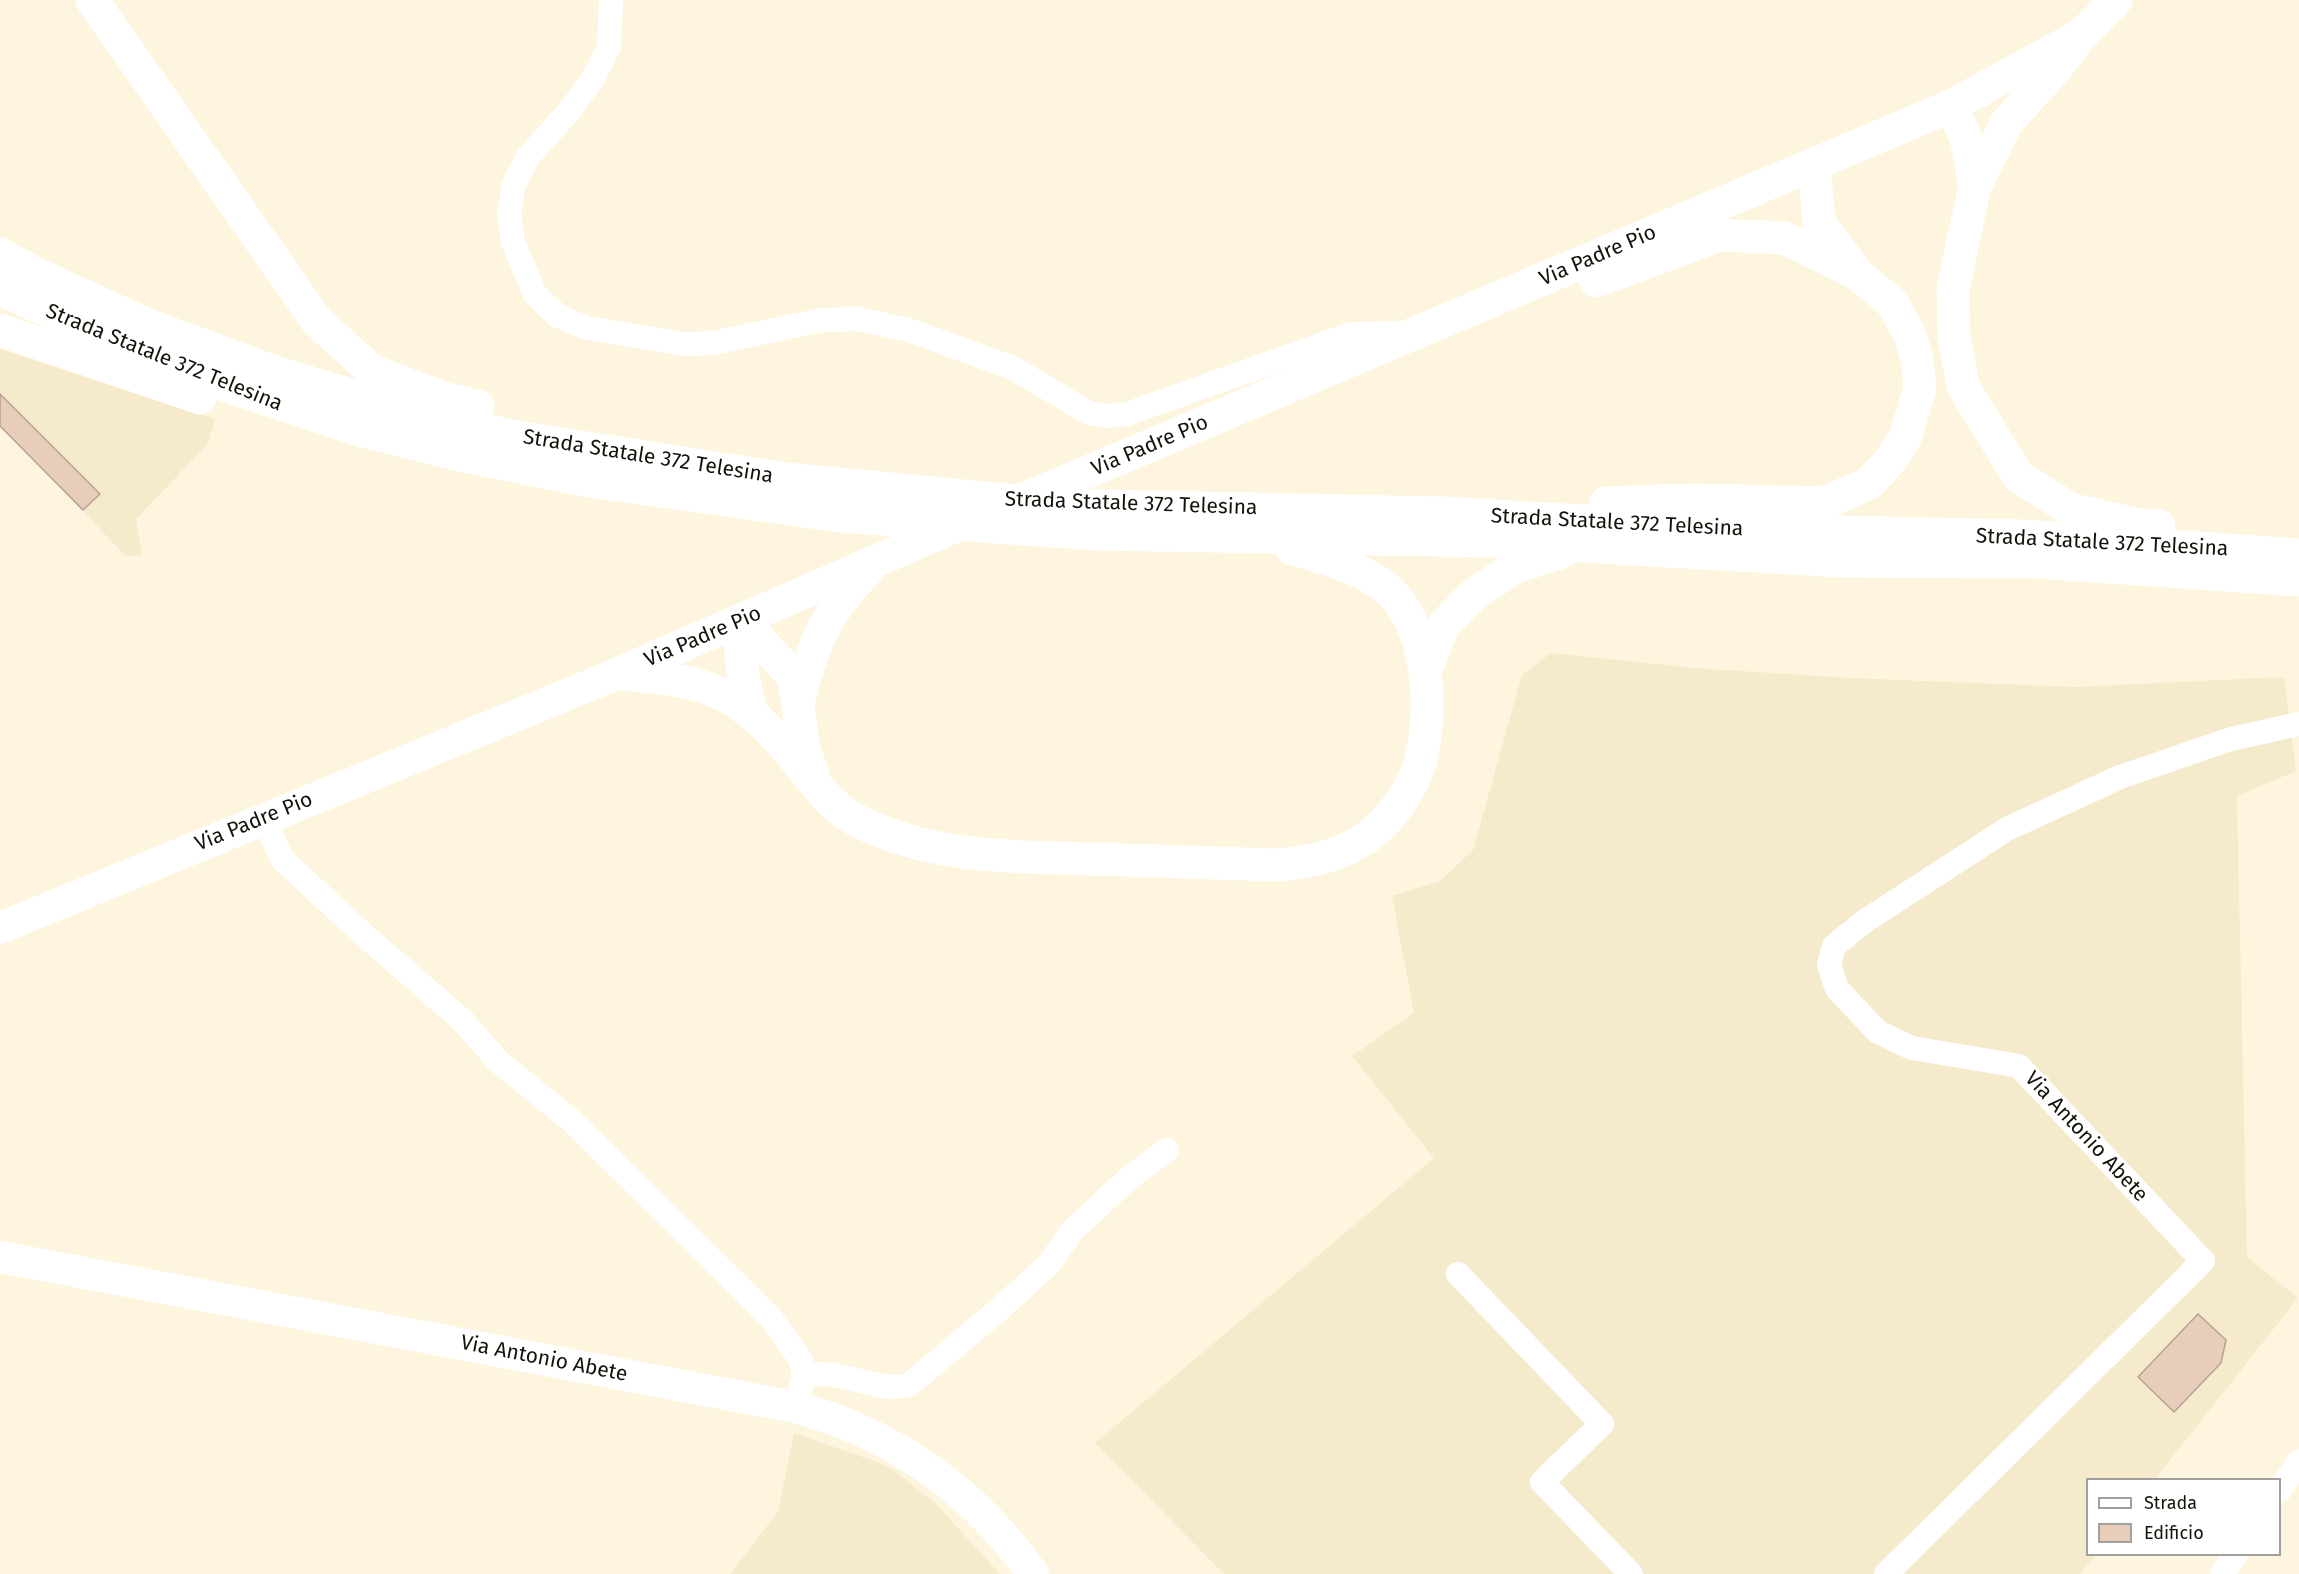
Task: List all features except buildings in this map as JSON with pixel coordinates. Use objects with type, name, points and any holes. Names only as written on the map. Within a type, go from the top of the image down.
[{"type":"highway","points":[[92,0],[317,321],[372,371],[443,398],[564,424],[658,459]]},
{"type":"highway","name":"Via Padre Pio","points":[[617,674],[881,558],[1951,106],[2083,34],[2116,0]]},
{"type":"highway","points":[[2083,34],[2053,72],[2007,122],[1975,186],[1953,288],[1954,337],[1963,386],[2018,476],[2070,509],[2140,525],[2299,538]]},
{"type":"highway","points":[[1951,106],[1966,138],[1975,186]]},
{"type":"highway","points":[[1814,164],[1819,222],[1856,273]]},
{"type":"highway","points":[[1443,513],[1680,501],[1824,503],[1868,484],[1889,462],[1905,438],[1920,388],[1917,359],[1904,323],[1892,303],[1856,273],[1784,238],[1720,235],[1676,249],[1529,307],[1450,319]]},
{"type":"highway","name":"Strada Statale 372 Telesina","points":[[0,254],[32,272],[150,326],[278,373],[420,415],[517,437],[786,479],[1057,505],[1443,513],[1739,530],[2023,536],[2299,555]]},
{"type":"highway","name":"Strada Statale 372 Telesina","points":[[0,289],[120,344],[196,374],[363,431],[455,454],[590,481],[840,516],[1097,534],[1496,541],[1842,561],[2036,562],[2299,580]]},
{"type":"highway","points":[[0,330],[199,398],[293,421],[363,431]]},
{"type":"highway","points":[[617,674],[670,678],[709,687],[752,712],[797,761],[821,794],[859,822],[921,846],[992,856],[1277,866],[1312,861],[1345,850],[1375,831],[1398,805],[1416,773],[1426,739],[1426,670],[1418,639],[1404,610],[1382,585],[1328,558],[1247,537]]},
{"type":"highway","points":[[1426,670],[1443,626],[1473,596],[1515,567],[1577,547]]},
{"type":"highway","points":[[797,705],[807,665],[831,614],[842,595],[881,558]]},
{"type":"highway","points":[[742,621],[794,677],[804,749],[821,794]]},
{"type":"highway","points":[[742,621],[739,650],[744,688],[752,712]]},
{"type":"main road","name":"Via Padre Pio","points":[[0,928],[617,674]]},
{"type":"main road","name":"Via Antonio Abete","points":[[0,1257],[800,1392],[837,1418],[915,1458],[978,1509],[1016,1549],[1033,1574]]},
{"type":"street","points":[[612,0],[609,47],[594,77],[528,158],[514,184],[509,213],[513,242],[536,294],[558,316],[586,328],[684,344],[713,343],[822,320],[859,319],[909,330],[1013,368],[1089,413],[1105,416],[1127,414],[1351,334],[1416,333]]},
{"type":"street","name":"Via Antonio Abete","points":[[1886,1574],[2203,1261],[2019,1066],[1912,1048],[1878,1032],[1837,989],[1829,965],[1834,946],[1864,921],[2007,829],[2120,777],[2231,739],[2299,724]]},
{"type":"street","points":[[264,818],[282,859],[463,1021],[498,1061],[572,1121],[771,1318],[801,1360],[800,1392]]},
{"type":"street","points":[[800,1392],[817,1373],[894,1389],[909,1385],[1002,1307],[1050,1263],[1071,1232],[1129,1178],[1167,1150]]},
{"type":"street","points":[[1458,1274],[1602,1424],[1542,1482],[1631,1574]]},
{"type":"street","points":[[2281,1488],[2299,1461]]},
{"type":"street","points":[[2222,1574],[2235,1556]]},
{"type":"shaded area","points":[[0,349],[215,419],[208,444],[136,519],[142,555],[126,556],[0,426]]},
{"type":"shaded area","points":[[1551,653],[1694,668],[1850,678],[2076,687],[2284,677],[2296,771],[2237,796],[2247,1257],[2298,1298],[2156,1478],[2086,1478],[2086,1556],[2095,1556],[2080,1574],[1224,1574],[1095,1443],[1434,1158],[1352,1056],[1414,1013],[1392,896],[1440,881],[1473,850],[1522,675]]},
{"type":"shaded area","points":[[794,1433],[888,1466],[935,1503],[1000,1574],[730,1574],[778,1512]]}]
